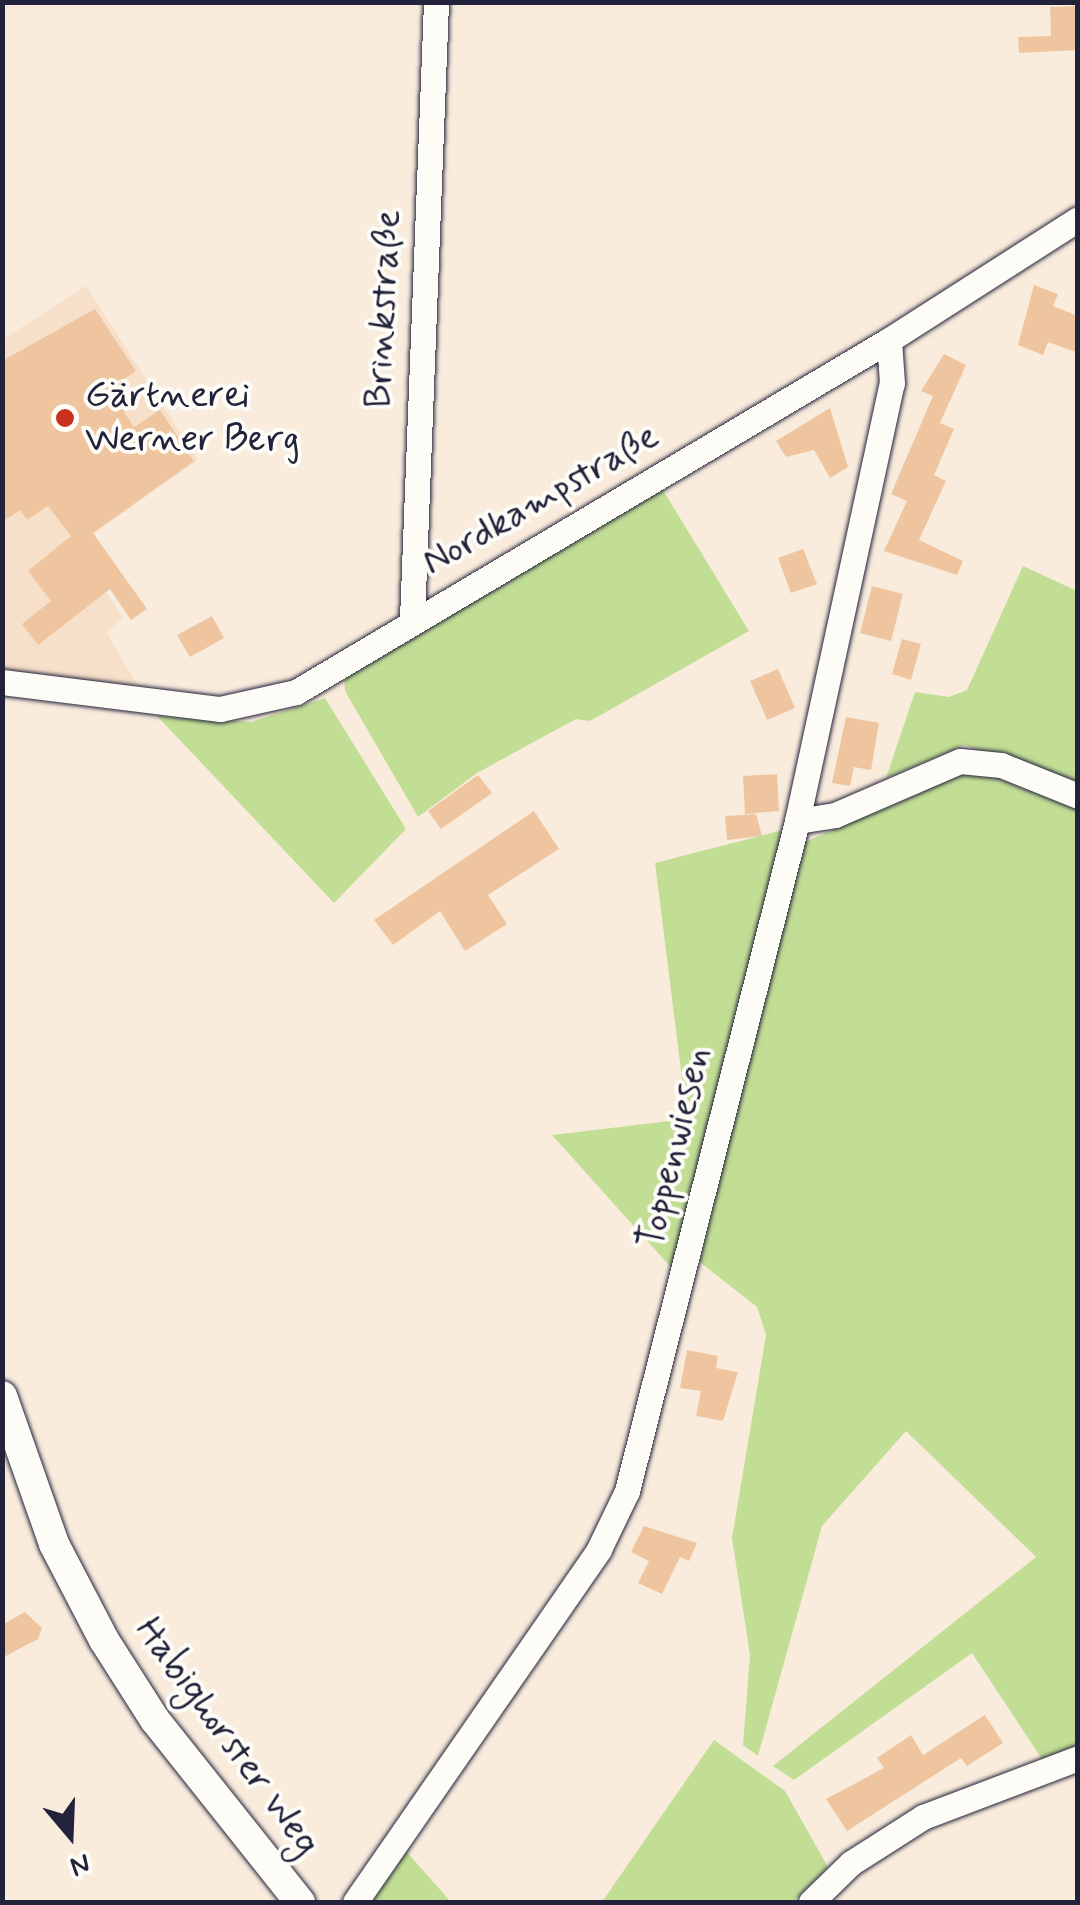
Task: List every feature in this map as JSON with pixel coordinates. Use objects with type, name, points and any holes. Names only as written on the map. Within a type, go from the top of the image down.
[{"type":"street","name":"Brinkstraße","points":[[412,619],[436,2]]},
{"type":"street","name":"Nordkampstraße","points":[[2,682],[171,707],[262,704],[327,677],[412,619],[889,340],[1078,218]]},
{"type":"street","name":"Toppenwiesen","points":[[355,1902],[616,1519],[796,821],[892,383],[889,340]]},
{"type":"street","points":[[796,821],[834,815],[960,760],[1001,765],[1078,796]]},
{"type":"street","name":"Habighorster Weg","points":[[2,1396],[54,1544],[104,1640],[155,1720],[300,1902]]},
{"type":"street","points":[[812,1902],[868,1851],[923,1817],[1078,1758]]},
{"type":"shaded area","points":[[86,286],[198,460],[76,546],[123,618],[107,633],[141,692],[3,669],[2,340]]},
{"type":"green space","points":[[661,487],[749,631],[590,721],[576,719],[477,773],[418,817],[345,691],[344,676]]},
{"type":"green space","points":[[1023,566],[1077,591],[1077,787],[965,745],[886,778],[915,692],[949,697],[967,690]]},
{"type":"green space","points":[[325,698],[406,829],[334,903],[157,716],[251,722]]},
{"type":"green space","points":[[972,768],[1077,806],[1077,1745],[1042,1759],[972,1653],[794,1780],[773,1766],[1036,1557],[906,1431],[822,1526],[758,1756],[743,1745],[750,1655],[732,1538],[766,1335],[757,1307],[696,1259],[803,843]]},
{"type":"green space","points":[[783,830],[676,1273],[552,1135],[687,1119],[655,863]]},
{"type":"green space","points":[[714,1740],[785,1791],[828,1867],[793,1902],[602,1902]]},
{"type":"green space","points":[[405,1850],[451,1902],[370,1902]]},
{"type":"building","points":[[1078,6],[1078,50],[1019,53],[1018,37],[1051,36],[1050,7]]},
{"type":"building","points":[[1034,285],[1058,294],[1053,306],[1078,316],[1078,353],[1048,342],[1043,355],[1018,345]]},
{"type":"building","name":"Gärtnerei Werner Berg","points":[[95,309],[136,371],[109,389],[134,427],[160,410],[194,461],[93,533],[147,609],[131,620],[110,589],[38,645],[22,624],[51,601],[28,571],[71,536],[48,506],[27,520],[20,510],[2,522],[2,361]]},
{"type":"building","points":[[944,354],[966,365],[940,423],[954,429],[934,475],[946,481],[919,540],[963,561],[957,575],[884,551],[907,501],[891,494],[933,396],[921,391]]},
{"type":"building","points":[[830,408],[848,467],[830,478],[814,450],[786,457],[776,441]]},
{"type":"building","points":[[803,549],[817,584],[791,593],[778,558]]},
{"type":"building","points":[[872,586],[903,594],[891,641],[860,633]]},
{"type":"building","points":[[212,616],[224,638],[190,657],[177,635]]},
{"type":"building","points":[[902,639],[921,644],[911,680],[892,674]]},
{"type":"building","points":[[778,669],[795,708],[767,720],[750,681]]},
{"type":"building","points":[[846,717],[879,723],[871,770],[854,767],[850,786],[832,783]]},
{"type":"building","points":[[777,774],[779,811],[745,814],[743,776]]},
{"type":"building","points":[[478,775],[492,793],[441,829],[428,811]]},
{"type":"building","points":[[534,811],[559,849],[488,895],[507,924],[465,951],[440,911],[393,945],[374,920]]},
{"type":"building","points":[[756,814],[762,836],[727,840],[725,816]]},
{"type":"building","points":[[687,1350],[718,1356],[716,1368],[738,1372],[723,1421],[696,1416],[701,1391],[680,1388]]},
{"type":"building","points":[[644,1526],[697,1543],[689,1561],[680,1557],[662,1594],[638,1583],[649,1561],[631,1552]]},
{"type":"building","points":[[25,1612],[42,1628],[38,1639],[2,1658],[2,1625]]},
{"type":"building","points":[[985,1715],[1003,1743],[967,1766],[961,1758],[847,1831],[826,1799],[884,1768],[877,1758],[911,1735],[923,1755]]},
{"type":"place","name":"Gärtnerei Werner Berg","points":[[65,418]]}]
